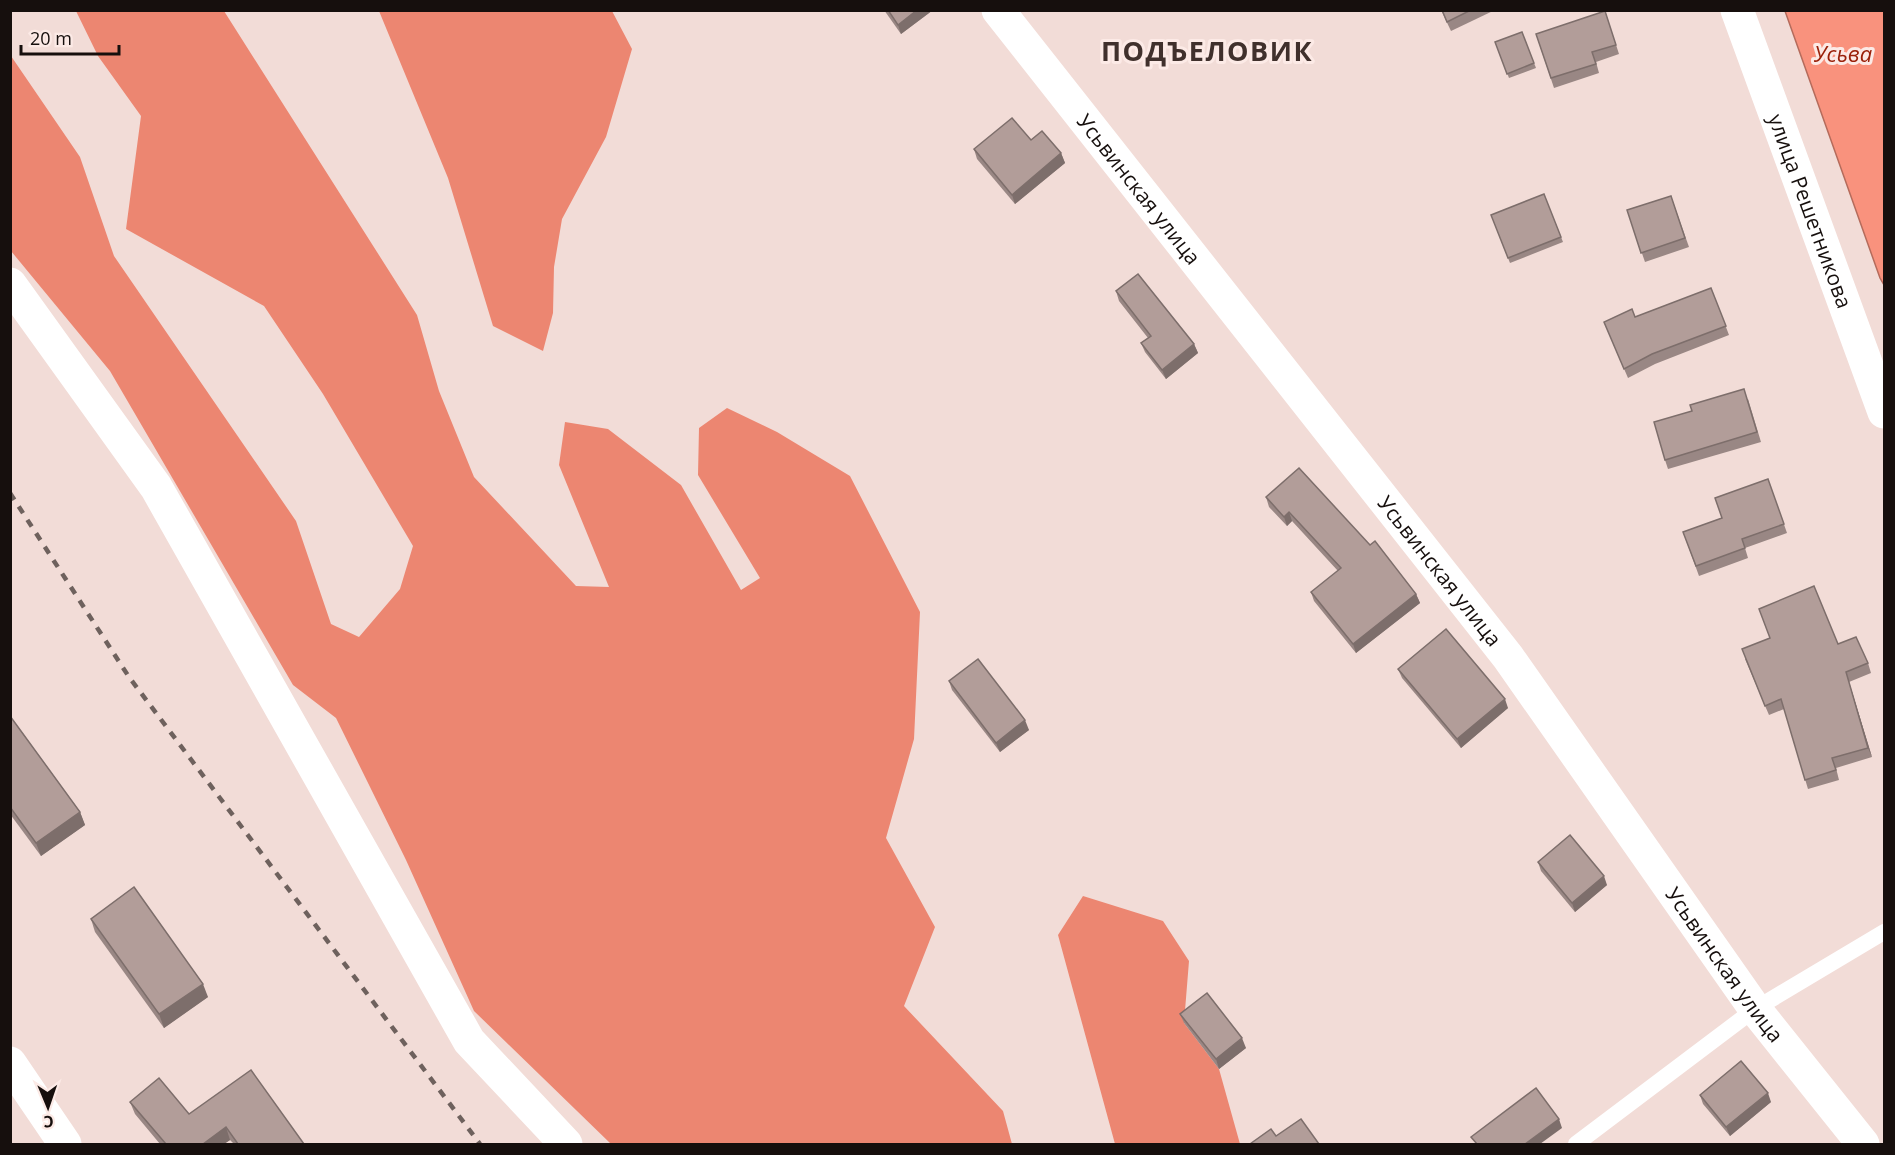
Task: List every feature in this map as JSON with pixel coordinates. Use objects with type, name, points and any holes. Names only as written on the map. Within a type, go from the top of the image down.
[{"type":"street","name":"улица Решетникова","points":[[1737,10],[1884,412]]},
{"type":"street","name":"Усьвинская улица","points":[[1002,12],[1508,657],[1755,1009],[1863,1144]]},
{"type":"street","points":[[10,284],[156,487],[469,1041],[566,1144]]},
{"type":"street","points":[[10,1063],[65,1144]]},
{"type":"lane","points":[[1576,1144],[1755,1009],[1884,932]]},
{"type":"shaded area","points":[[76,11],[224,11],[417,315],[439,391],[474,477],[576,586],[609,587],[559,465],[565,422],[608,429],[681,485],[741,590],[760,578],[698,475],[699,428],[727,408],[777,432],[850,476],[920,612],[914,739],[886,838],[935,927],[904,1006],[1003,1111],[1012,1144],[611,1144],[474,1011],[406,860],[336,718],[293,685],[110,371],[11,251],[11,56],[80,157],[114,256],[296,521],[331,624],[359,637],[400,589],[413,546],[323,394],[264,306],[126,229],[141,116],[98,56]]},
{"type":"shaded area","points":[[379,11],[612,11],[632,49],[606,137],[562,219],[554,267],[553,313],[543,351],[493,326],[448,178]]},
{"type":"shaded area","points":[[1083,896],[1163,921],[1189,961],[1184,1023],[1219,1069],[1240,1144],[1115,1144],[1058,935]]},
{"type":"water","name":"Усьва","points":[[1785,11],[1884,11],[1884,285],[1880,278]]},
{"type":"building","points":[[888,10],[917,10],[898,25]]},
{"type":"building","points":[[1442,10],[1471,10],[1447,22]]},
{"type":"building","points":[[1605,11],[1616,45],[1592,52],[1596,64],[1551,78],[1536,34]]},
{"type":"building","points":[[1522,32],[1534,63],[1507,74],[1495,42]]},
{"type":"building","points":[[1012,118],[1031,140],[1042,131],[1061,153],[1012,195],[974,149]]},
{"type":"building","points":[[1544,194],[1561,237],[1508,258],[1491,215]]},
{"type":"building","points":[[1671,196],[1685,238],[1641,253],[1627,210]]},
{"type":"building","points":[[1138,274],[1194,344],[1162,370],[1141,343],[1151,336],[1116,291]]},
{"type":"building","points":[[1711,288],[1726,326],[1652,354],[1624,369],[1604,322],[1632,309],[1635,317]]},
{"type":"building","points":[[1744,389],[1757,432],[1665,460],[1654,422],[1692,411],[1690,405]]},
{"type":"building","points":[[1299,468],[1370,545],[1375,541],[1416,594],[1353,644],[1311,592],[1341,568],[1289,512],[1284,517],[1266,497]]},
{"type":"building","points":[[1768,479],[1784,524],[1742,539],[1745,548],[1696,566],[1683,532],[1722,518],[1715,498]]},
{"type":"building","points":[[1814,586],[1838,644],[1856,637],[1868,663],[1846,672],[1868,748],[1832,758],[1836,770],[1805,780],[1781,699],[1765,706],[1742,649],[1770,638],[1759,609]]},
{"type":"building","points":[[1446,629],[1505,699],[1457,739],[1398,669]]},
{"type":"building","points":[[978,659],[1025,720],[996,743],[949,681]]},
{"type":"building","points":[[10,716],[80,812],[36,843],[10,807]]},
{"type":"building","points":[[1570,835],[1604,876],[1572,903],[1538,862]]},
{"type":"building","points":[[134,887],[203,984],[159,1014],[91,919]]},
{"type":"building","points":[[1207,993],[1242,1038],[1216,1059],[1180,1014]]},
{"type":"building","points":[[1741,1061],[1768,1093],[1726,1127],[1700,1095]]},
{"type":"building","points":[[251,1070],[304,1144],[238,1144],[226,1127],[203,1144],[166,1144],[130,1102],[159,1078],[189,1114]]},
{"type":"building","points":[[1536,1088],[1559,1119],[1525,1144],[1477,1144],[1471,1137]]},
{"type":"building","points":[[1301,1119],[1319,1144],[1250,1144],[1271,1129],[1276,1136]]},
{"type":"railway","points":[[10,493],[129,677],[480,1144]]},
{"type":"district","name":"ПОДЪЕЛОВИК","points":[[1207,50]]}]
